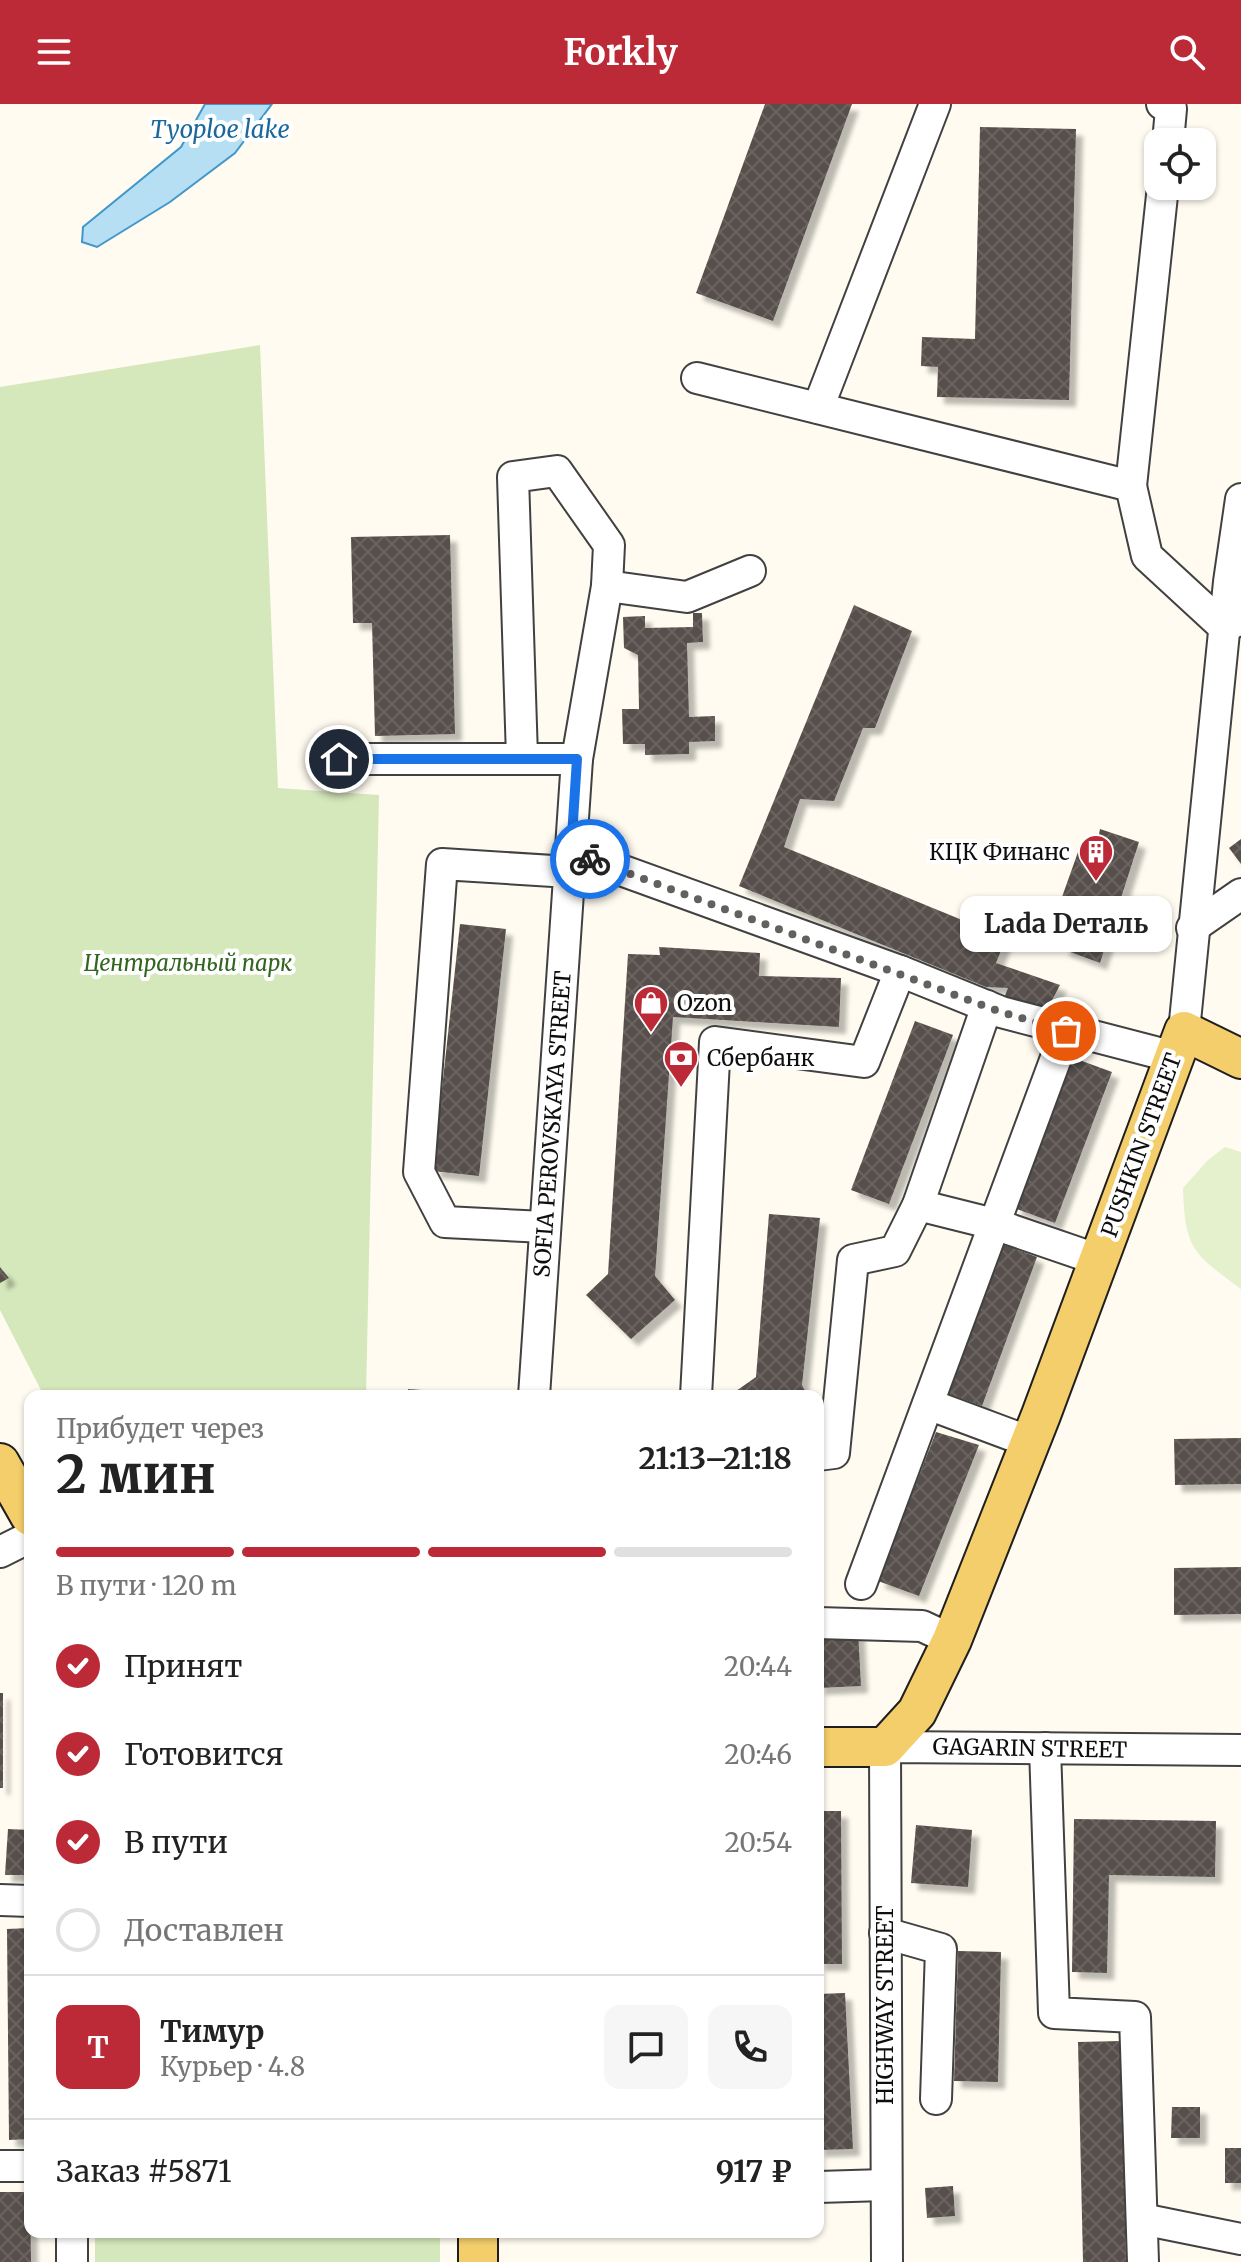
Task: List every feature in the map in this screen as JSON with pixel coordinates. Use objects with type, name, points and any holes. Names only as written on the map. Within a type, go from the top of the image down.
[{"type":"main road","points":[[1179,1044],[1240,1058]]},
{"type":"main road","name":"PUSHKIN STREET","points":[[885,1747],[917,1712],[952,1640],[1030,1442],[1179,1044]]},
{"type":"main road","points":[[0,1463],[24,1505]]},
{"type":"main road","name":"GAGARIN STREET","points":[[824,1747],[885,1747]]},
{"type":"main road","points":[[478,2238],[478,2262]]},
{"type":"street","points":[[818,408],[935,104]]},
{"type":"street","points":[[1170,128],[1173,106]]},
{"type":"street","points":[[1162,200],[1131,486],[1147,556],[1232,623]]},
{"type":"street","points":[[697,378],[1131,486]]},
{"type":"street","name":"SOFIA PEROVSKAYA STREET","points":[[522,757],[513,477],[557,471],[609,545],[607,586],[577,759],[534,1390]]},
{"type":"street","name":"PUSHKIN STREET","points":[[1179,1044],[1232,623],[1241,499]]},
{"type":"street","points":[[607,586],[687,597],[750,571]]},
{"type":"street","points":[[339,759],[577,759]]},
{"type":"street","points":[[545,1227],[445,1222],[419,1172],[442,864],[570,862],[900,971],[987,1006],[1066,1031],[1179,1044]]},
{"type":"street","points":[[1192,928],[1241,894]]},
{"type":"street","points":[[696,1390],[715,1042],[864,1062],[900,971]]},
{"type":"street","points":[[824,1454],[834,1453],[853,1260],[895,1251],[918,1205],[987,1006]]},
{"type":"street","points":[[861,1584],[1066,1031]]},
{"type":"street","points":[[918,1205],[994,1224],[1099,1260]]},
{"type":"street","points":[[928,1404],[1030,1442]]},
{"type":"street","points":[[0,1552],[24,1540]]},
{"type":"street","points":[[824,1623],[922,1626],[952,1640]]},
{"type":"street","name":"GAGARIN STREET","points":[[885,1747],[1241,1750]]},
{"type":"street","name":"HIGHWAY STREET","points":[[885,1747],[887,2262]]},
{"type":"street","points":[[1045,1748],[1054,2013],[1135,2017],[1143,2262]]},
{"type":"street","points":[[0,1900],[24,1901]]},
{"type":"street","points":[[885,1933],[941,1949],[936,2099]]},
{"type":"street","points":[[0,2166],[24,2166]]},
{"type":"street","points":[[824,2187],[885,2185]]},
{"type":"street","points":[[1142,2219],[1241,2239]]},
{"type":"street","points":[[72,2238],[72,2262]]},
{"type":"green space","name":"Центральный парк","points":[[260,345],[278,788],[379,795],[366,1390],[41,1390],[0,1310],[0,387]]},
{"type":"green space","points":[[1225,1147],[1241,1152],[1241,1289],[1202,1258],[1190,1238],[1184,1209],[1183,1188],[1208,1160]]},
{"type":"green space","points":[[95,2238],[440,2238],[440,2262],[95,2262]]},
{"type":"water","name":"Tyoploe lake","points":[[205,104],[272,104],[235,153],[170,202],[97,247],[82,242],[83,227],[181,147]]},
{"type":"building","points":[[765,104],[852,104],[773,321],[696,293]]},
{"type":"building","points":[[980,127],[1076,129],[1069,400],[937,397],[938,367],[921,366],[922,337],[975,339]]},
{"type":"building","points":[[450,535],[455,734],[375,736],[372,623],[353,623],[351,537]]},
{"type":"building","points":[[854,605],[912,631],[875,728],[863,728],[834,801],[800,799],[784,847],[1006,938],[996,963],[1060,985],[1046,1012],[1004,998],[1008,988],[986,987],[739,886]]},
{"type":"building","points":[[693,613],[702,613],[703,642],[687,643],[689,717],[715,716],[715,741],[689,742],[689,754],[645,755],[645,744],[623,744],[622,709],[639,709],[638,655],[624,648],[623,617],[645,616],[645,628],[693,627]]},
{"type":"building","name":"КЦК Финанс","points":[[1100,829],[1139,842],[1100,963],[1062,949],[1073,918],[1057,911],[1078,852],[1095,855]]},
{"type":"building","points":[[1241,839],[1241,864],[1229,848]]},
{"type":"building","points":[[460,924],[506,929],[479,1176],[433,1171]]},
{"type":"building","points":[[659,947],[760,953],[759,976],[841,978],[839,1027],[673,1017],[655,1276],[675,1300],[631,1339],[586,1295],[608,1274],[628,954],[660,955]]},
{"type":"building","points":[[915,1021],[953,1035],[889,1204],[851,1190]]},
{"type":"building","points":[[1071,1057],[1112,1072],[1055,1223],[1014,1208]]},
{"type":"building","points":[[769,1214],[820,1218],[802,1385],[805,1390],[738,1390],[756,1377]]},
{"type":"building","points":[[996,1242],[1037,1257],[982,1406],[941,1391]]},
{"type":"building","points":[[0,1267],[9,1278],[0,1283]]},
{"type":"building","points":[[936,1432],[979,1445],[919,1596],[878,1581]]},
{"type":"building","points":[[1241,1438],[1241,1484],[1175,1485],[1174,1439]]},
{"type":"building","points":[[1241,1567],[1241,1614],[1174,1615],[1174,1568]]},
{"type":"building","points":[[858,1630],[861,1686],[824,1688],[824,1633]]},
{"type":"building","points":[[0,1693],[3,1693],[3,1788],[0,1788]]},
{"type":"building","points":[[824,1811],[841,1811],[842,1964],[824,1964]]},
{"type":"building","points":[[1074,1819],[1216,1821],[1215,1877],[1109,1875],[1107,1973],[1072,1972]]},
{"type":"building","points":[[916,1825],[972,1830],[968,1887],[911,1883]]},
{"type":"building","points":[[8,1829],[24,1830],[24,1875],[5,1875]]},
{"type":"building","points":[[24,1928],[24,2139],[9,2140],[7,1929]]},
{"type":"building","points":[[958,1951],[1001,1952],[998,2082],[954,2081]]},
{"type":"building","points":[[845,1993],[853,2149],[824,2150],[824,1994]]},
{"type":"building","points":[[1121,2041],[1126,2262],[1083,2262],[1078,2042]]},
{"type":"building","points":[[1172,2107],[1200,2107],[1200,2138],[1171,2138]]},
{"type":"building","points":[[1225,2148],[1241,2148],[1241,2183],[1225,2183]]},
{"type":"building","points":[[953,2186],[955,2216],[927,2218],[925,2188]]},
{"type":"building","points":[[0,2192],[24,2192],[24,2238],[31,2238],[31,2262],[0,2262]]},
{"type":"way so far","points":[[590,859],[900,971],[1001,1012],[1066,1031]]},
{"type":"place","name":"КЦК Финанс","points":[[1096,883]]},
{"type":"place","name":"Lada Dеталь","points":[[1066,1031]]},
{"type":"place","name":"Ozon","points":[[651,1034]]},
{"type":"place","name":"Сбербанк","points":[[681,1089]]},
{"type":"route","points":[[339,759],[577,759],[571,852],[590,859]]}]
